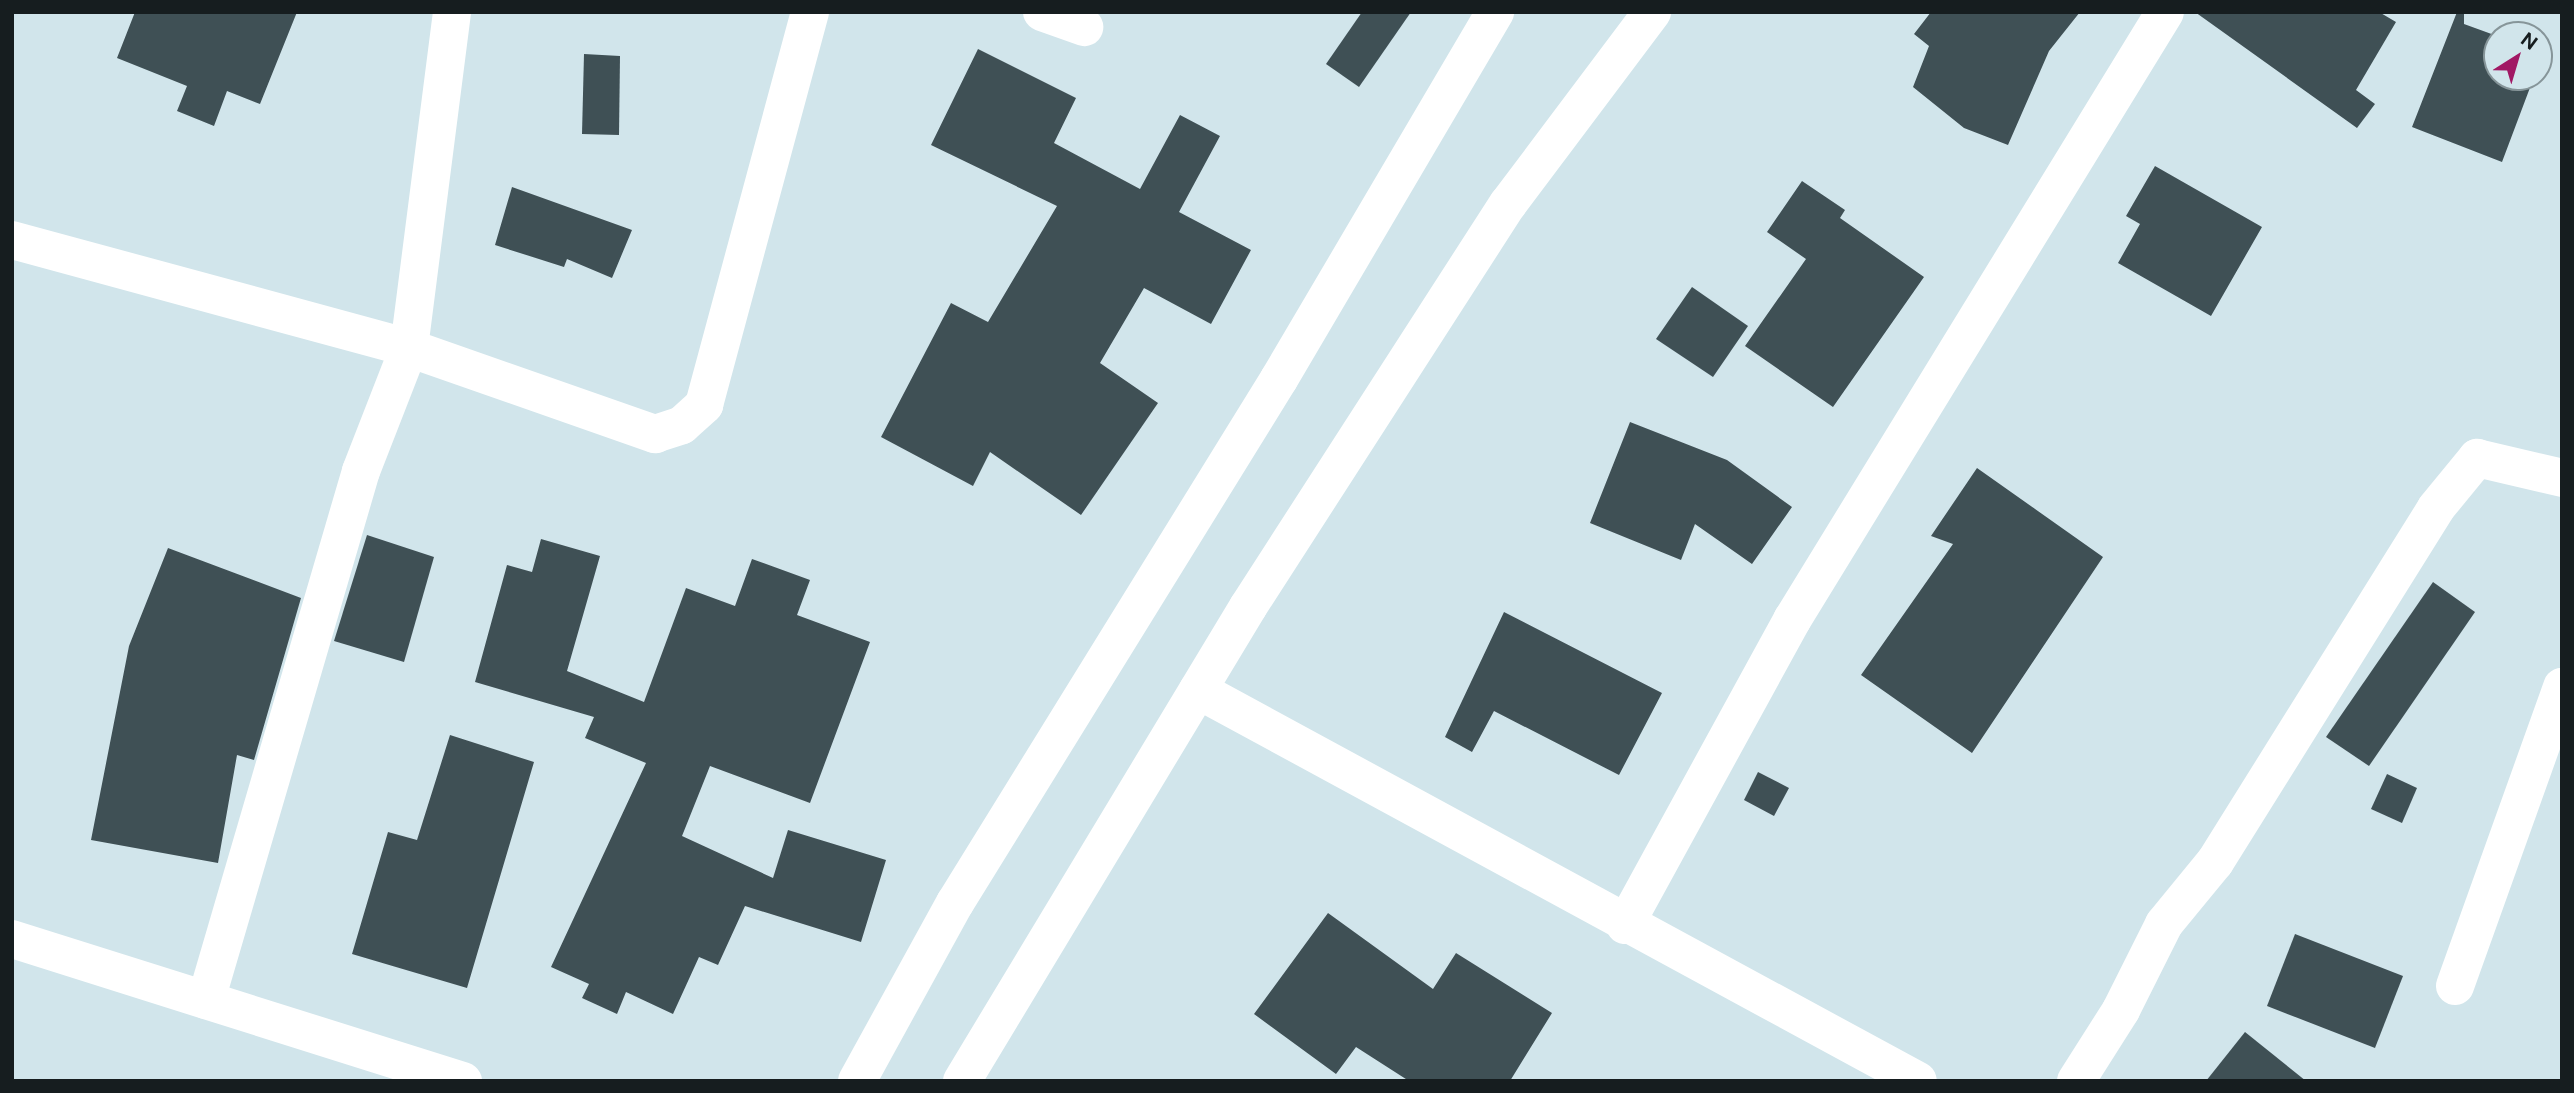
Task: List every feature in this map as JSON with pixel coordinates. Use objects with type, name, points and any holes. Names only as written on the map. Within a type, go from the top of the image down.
[{"type":"street","points":[[206,1000],[361,471],[410,348],[452,12]]},
{"type":"street","points":[[12,240],[410,348],[655,434],[682,425],[704,405],[810,12]]},
{"type":"street","points":[[1042,12],[1084,27]]},
{"type":"street","points":[[857,1081],[955,902],[1279,379],[1495,12]]},
{"type":"street","points":[[962,1081],[1198,690],[1508,204],[1652,12]]},
{"type":"street","points":[[1625,925],[1792,621],[2165,12]]},
{"type":"street","points":[[2076,1081],[2164,925],[2215,862],[2436,508],[2477,458],[2562,478]]},
{"type":"street","points":[[2455,986],[2562,687]]},
{"type":"street","points":[[1198,690],[1625,925],[1918,1081]]},
{"type":"street","points":[[12,939],[463,1081]]},
{"type":"building","points":[[135,12],[297,12],[260,104],[227,91],[214,126],[177,111],[187,86],[117,58]]},
{"type":"building","points":[[1362,12],[1411,12],[1359,87],[1326,64]]},
{"type":"building","points":[[1931,12],[2080,12],[2049,51],[2008,145],[1964,128],[1913,87],[1929,46],[1914,34]]},
{"type":"building","points":[[2195,12],[2379,12],[2396,22],[2356,90],[2375,104],[2357,128]]},
{"type":"building","points":[[2457,12],[2464,12],[2464,24],[2483,31],[2483,91],[2529,91],[2502,162],[2412,127]]},
{"type":"building","points":[[978,49],[1076,98],[1054,143],[1140,189],[1180,115],[1220,136],[1179,212],[1251,250],[1211,324],[1144,288],[1100,363],[1158,403],[1081,515],[990,452],[973,486],[881,437],[951,303],[988,322],[1057,206],[931,145]]},
{"type":"building","points":[[584,54],[620,56],[619,135],[582,134]]},
{"type":"building","points":[[2155,166],[2262,227],[2211,316],[2118,263],[2140,224],[2126,216]]},
{"type":"building","points":[[1802,181],[1845,210],[1840,218],[1924,277],[1833,407],[1745,346],[1806,259],[1767,232]]},
{"type":"building","points":[[512,187],[632,230],[612,278],[567,259],[564,267],[495,245]]},
{"type":"building","points":[[1692,287],[1748,326],[1713,377],[1656,339]]},
{"type":"building","points":[[1630,422],[1727,460],[1792,507],[1752,564],[1695,524],[1681,560],[1590,523]]},
{"type":"building","points":[[1977,468],[2103,557],[1972,753],[1861,675],[1953,544],[1931,536]]},
{"type":"building","points":[[367,535],[434,557],[404,662],[334,641]]},
{"type":"building","points":[[541,539],[600,556],[567,671],[644,702],[686,588],[735,606],[752,559],[810,580],[797,615],[870,642],[810,803],[710,766],[682,836],[773,878],[788,830],[886,860],[861,942],[745,906],[718,965],[699,957],[673,1014],[626,992],[617,1014],[582,998],[589,984],[551,967],[646,763],[585,738],[594,717],[475,682],[507,565],[532,572]]},
{"type":"building","points":[[168,548],[301,598],[254,760],[237,755],[218,863],[91,840],[129,646]]},
{"type":"building","points":[[2433,582],[2475,612],[2369,766],[2326,737]]},
{"type":"building","points":[[1504,612],[1662,693],[1619,775],[1494,711],[1472,752],[1445,737]]},
{"type":"building","points":[[450,735],[534,762],[467,988],[352,954],[388,832],[417,840]]},
{"type":"building","points":[[1758,772],[1789,788],[1774,816],[1744,800]]},
{"type":"building","points":[[2387,774],[2417,788],[2402,823],[2371,809]]},
{"type":"building","points":[[1328,913],[1433,989],[1456,953],[1552,1013],[1510,1081],[1409,1081],[1356,1047],[1336,1074],[1254,1014]]},
{"type":"building","points":[[2295,934],[2403,976],[2375,1048],[2267,1006]]},
{"type":"building","points":[[2245,1032],[2306,1081],[2206,1081]]}]
